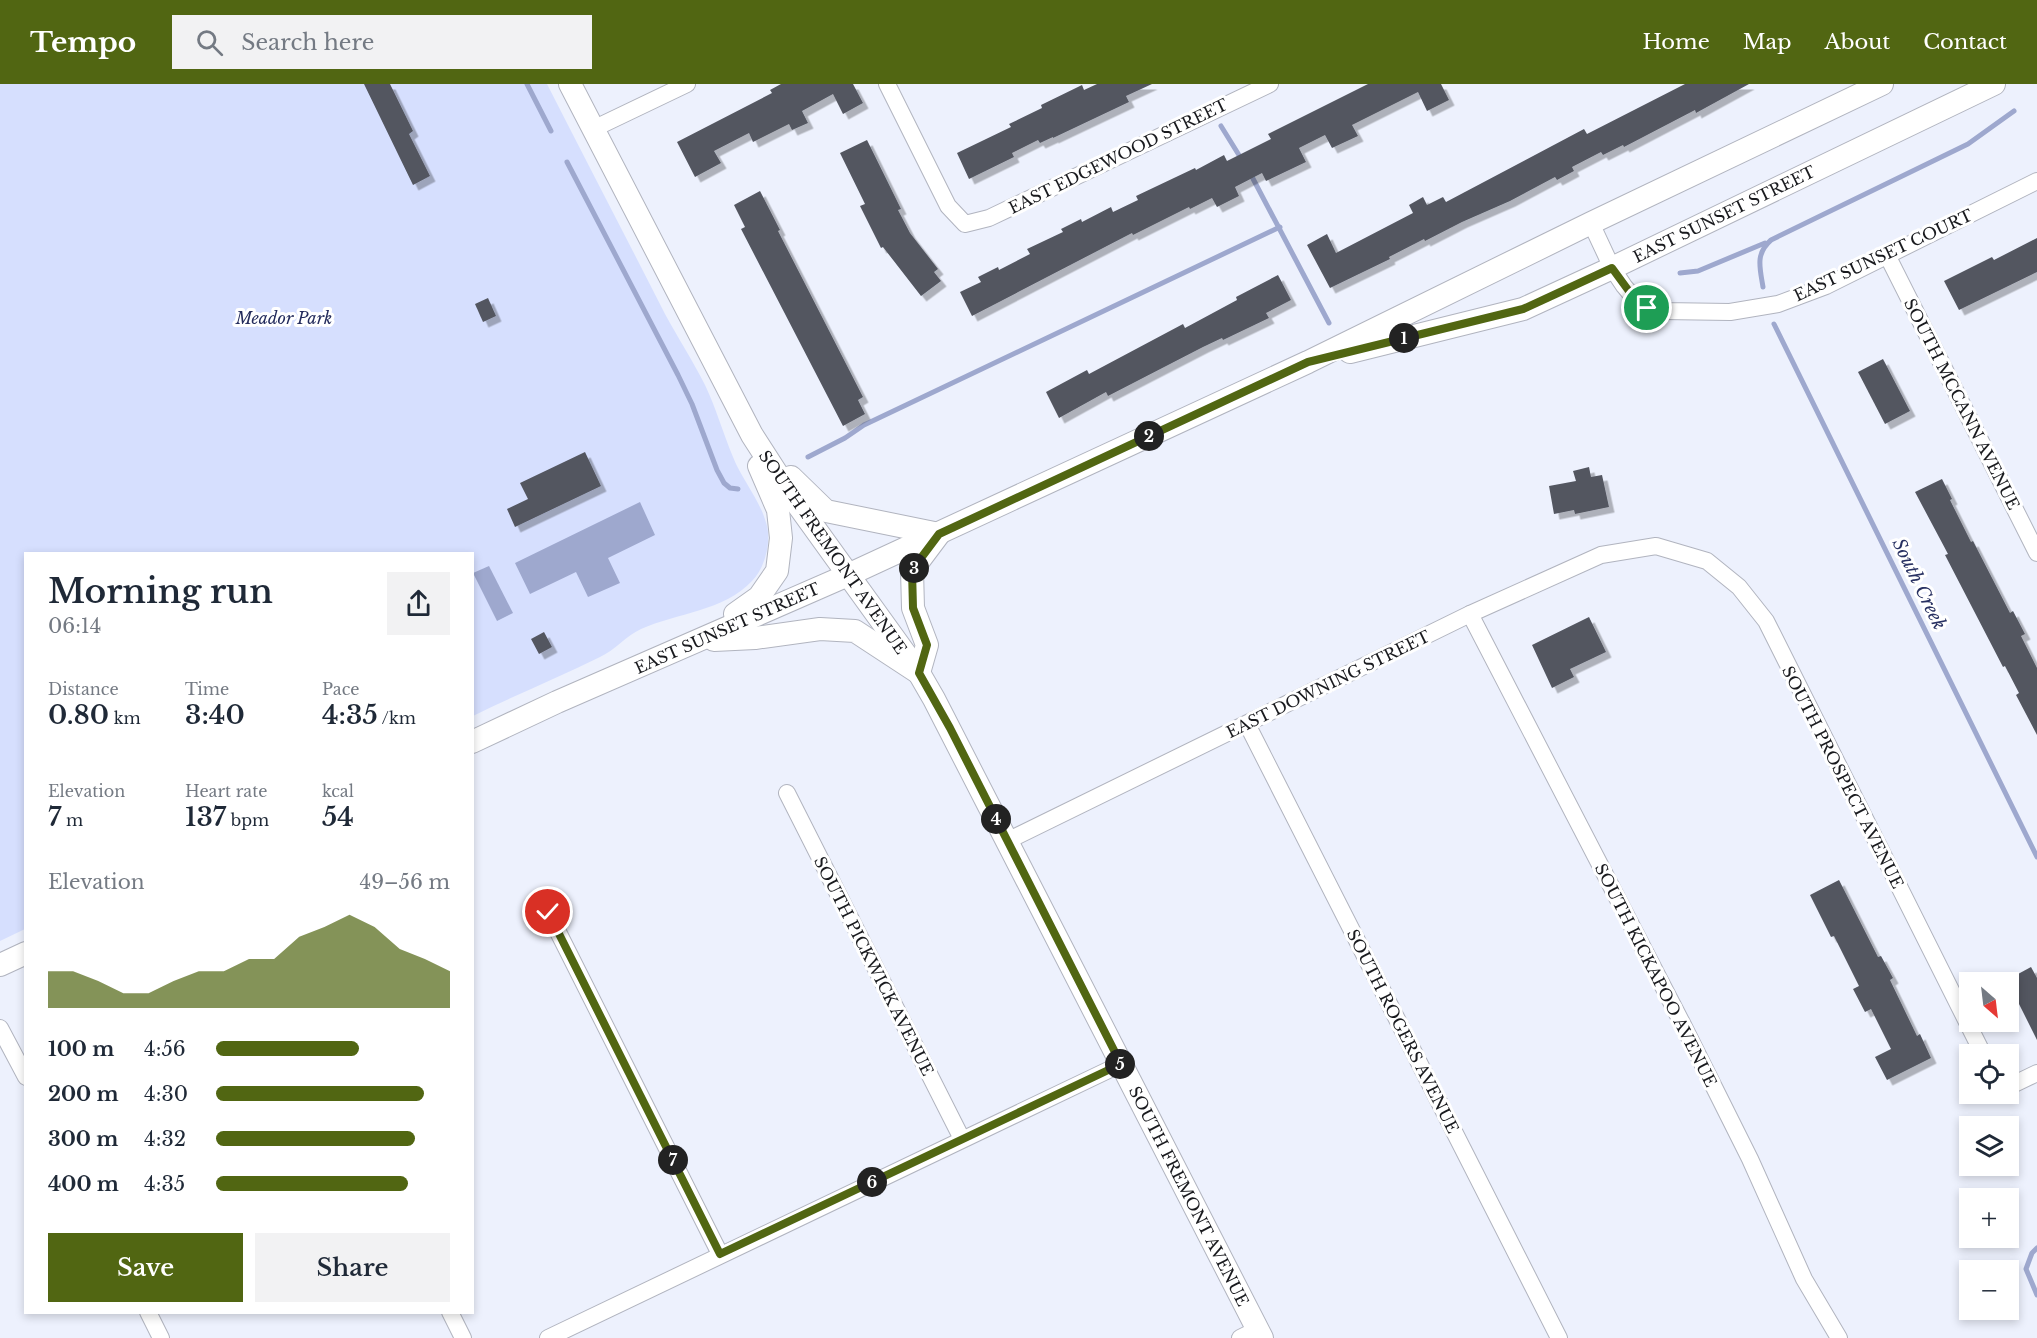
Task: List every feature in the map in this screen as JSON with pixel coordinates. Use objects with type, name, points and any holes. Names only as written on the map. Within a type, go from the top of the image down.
[{"type":"main road","name":"SOUTH FREMONT AVENUE","points":[[570,84],[752,435],[784,486],[919,673],[950,728],[1121,1064],[1253,1335]]},
{"type":"main road","name":"EAST SUNSET STREET","points":[[474,741],[557,702],[939,534],[1308,362],[1882,84]]},
{"type":"main road","name":"EAST SUNSET STREET","points":[[1308,362],[1523,309],[1994,84]]},
{"type":"main road","points":[[697,641],[755,638],[820,629],[855,631],[919,673],[927,645],[913,608],[912,570],[939,534],[826,511],[795,482],[761,441],[752,435]]},
{"type":"main road","points":[[697,641],[759,597],[777,571],[781,538],[778,510],[755,458],[752,435]]},
{"type":"main road","points":[[0,965],[24,954]]},
{"type":"street","points":[[593,129],[687,84]]},
{"type":"street","name":"EAST EDGEWOOD STREET","points":[[887,84],[948,206],[965,224],[989,218],[1270,84]]},
{"type":"street","name":"EAST SUNSET COURT","points":[[1591,223],[1612,268],[1634,298],[1647,308],[1663,311],[1731,312],[1763,307],[1801,296],[2037,181]]},
{"type":"street","name":"SOUTH MCCANN AVENUE","points":[[1887,255],[2037,553]]},
{"type":"street","name":"EAST DOWNING STREET","points":[[1007,840],[1470,614],[1601,555],[1656,546]]},
{"type":"street","name":"SOUTH PROSPECT AVENUE","points":[[1656,546],[1707,561],[1739,587],[1766,621],[1978,1044]]},
{"type":"street","name":"SOUTH KICKAPOO AVENUE","points":[[1470,614],[1682,1023],[1750,1159],[1804,1279],[1839,1338]]},
{"type":"street","name":"SOUTH ROGERS AVENUE","points":[[1247,724],[1558,1338]]},
{"type":"street","name":"SOUTH PICKWICK AVENUE","points":[[787,793],[962,1139]]},
{"type":"street","points":[[548,912],[720,1254]]},
{"type":"street","points":[[0,1028],[24,1073]]},
{"type":"street","points":[[548,1338],[1121,1064]]},
{"type":"street","points":[[2019,1081],[2037,1072]]},
{"type":"street","points":[[149,1314],[161,1338]]},
{"type":"street","points":[[451,1314],[463,1338]]},
{"type":"green space","name":"Meador Park","points":[[0,84],[547,84],[665,314],[696,367],[713,403],[737,466],[764,517],[768,540],[764,562],[757,576],[741,591],[728,599],[641,629],[600,657],[474,716],[474,552],[24,552],[24,929],[0,941]]},
{"type":"shaded area","points":[[640,502],[655,535],[608,558],[620,583],[588,597],[576,572],[530,594],[515,563]]},
{"type":"shaded area","points":[[489,566],[513,613],[497,621],[474,573]]},
{"type":"building","points":[[364,84],[390,84],[413,131],[409,134],[430,176],[413,185]]},
{"type":"building","points":[[781,84],[853,84],[863,103],[843,114],[833,94],[802,111],[808,123],[792,130],[789,124],[753,142],[749,133],[714,151],[721,163],[695,177],[677,142],[772,93],[770,90]]},
{"type":"building","points":[[1097,84],[1152,84],[1126,96],[1129,102],[1053,138],[1040,143],[1038,140],[1012,153],[1014,157],[969,179],[957,153],[1011,127],[1009,124],[1042,108],[1041,105],[1082,85],[1084,90]]},
{"type":"building","points":[[1368,84],[1441,84],[1449,100],[1427,111],[1418,92],[1352,125],[1358,136],[1332,148],[1325,135],[1299,148],[1306,162],[1266,181],[1262,173],[1235,187],[1239,196],[1217,207],[1212,198],[1190,209],[1189,207],[1133,235],[1132,233],[972,316],[960,292],[981,282],[978,277],[998,267],[999,270],[1030,254],[1027,249],[1063,232],[1061,229],[1081,219],[1082,222],[1111,207],[1113,212],[1138,200],[1136,196],[1224,155],[1227,161],[1271,139],[1268,134]]},
{"type":"building","points":[[1685,84],[1749,84],[1696,113],[1695,110],[1624,147],[1623,145],[1603,155],[1601,152],[1572,167],[1574,171],[1557,180],[1555,177],[1510,201],[1425,241],[1424,239],[1389,257],[1390,259],[1330,288],[1307,245],[1327,234],[1336,253],[1413,213],[1409,205],[1423,197],[1427,205],[1443,197],[1446,202],[1584,129],[1587,134]]},
{"type":"building","points":[[867,140],[901,209],[898,210],[910,233],[938,269],[934,272],[941,281],[921,296],[883,247],[881,248],[860,206],[865,204],[840,153]]},
{"type":"building","points":[[760,191],[863,397],[858,400],[865,414],[843,426],[741,229],[745,227],[734,205]]},
{"type":"building","points":[[2037,238],[2037,272],[1959,310],[1944,281],[1992,257],[1994,260]]},
{"type":"building","points":[[1278,275],[1291,300],[1266,313],[1269,318],[1203,347],[1108,396],[1106,392],[1059,418],[1046,392],[1087,370],[1089,374],[1183,324],[1185,328]]},
{"type":"building","points":[[488,298],[496,316],[483,322],[475,304]]},
{"type":"building","points":[[1883,359],[1910,411],[1885,424],[1858,372]]},
{"type":"building","points":[[585,452],[601,486],[515,527],[507,509],[528,499],[520,483]]},
{"type":"building","points":[[1589,467],[1591,477],[1602,475],[1609,507],[1575,514],[1574,510],[1554,514],[1549,486],[1576,481],[1573,471]]},
{"type":"building","points":[[1942,479],[1971,542],[1973,541],[2010,613],[2013,611],[2025,634],[2021,636],[2037,668],[2037,735],[2016,695],[2019,693],[2005,666],[2003,667],[1945,555],[1948,554],[1915,492]]},
{"type":"building","points":[[1589,617],[1606,652],[1570,669],[1574,677],[1552,688],[1532,645]]},
{"type":"building","points":[[544,632],[552,647],[539,654],[531,639]]},
{"type":"building","points":[[1839,880],[1878,957],[1881,956],[1893,978],[1890,980],[1917,1036],[1920,1034],[1931,1058],[1887,1080],[1875,1057],[1891,1049],[1871,1009],[1865,1012],[1853,989],[1859,986],[1810,895]]},
{"type":"building","points":[[2031,967],[2037,978],[2037,1040],[2019,1004],[2019,974]]},
{"type":"waterway","points":[[527,84],[551,131]]},
{"type":"waterway","name":"South Creek","points":[[1763,287],[1761,256],[1771,240],[1968,144],[2014,111]]},
{"type":"waterway","points":[[1221,126],[1242,160]]},
{"type":"waterway","points":[[567,162],[678,375],[692,404],[717,470],[724,483],[730,488],[738,489]]},
{"type":"waterway","points":[[1250,173],[1329,323]]},
{"type":"waterway","points":[[808,457],[845,438],[864,425],[1280,227]]},
{"type":"waterway","points":[[1680,273],[1698,271],[1765,243]]},
{"type":"waterway","name":"South Creek","points":[[1774,324],[2037,857]]},
{"type":"waterway","name":"South Creek","points":[[2037,1248],[2032,1253],[2026,1269],[2037,1295]]},
{"type":"route","points":[[548,912],[720,1254],[1121,1064],[950,728],[919,673],[927,645],[913,608],[912,570],[939,534],[1308,362],[1523,309],[1612,268],[1634,298],[1647,308]]}]
